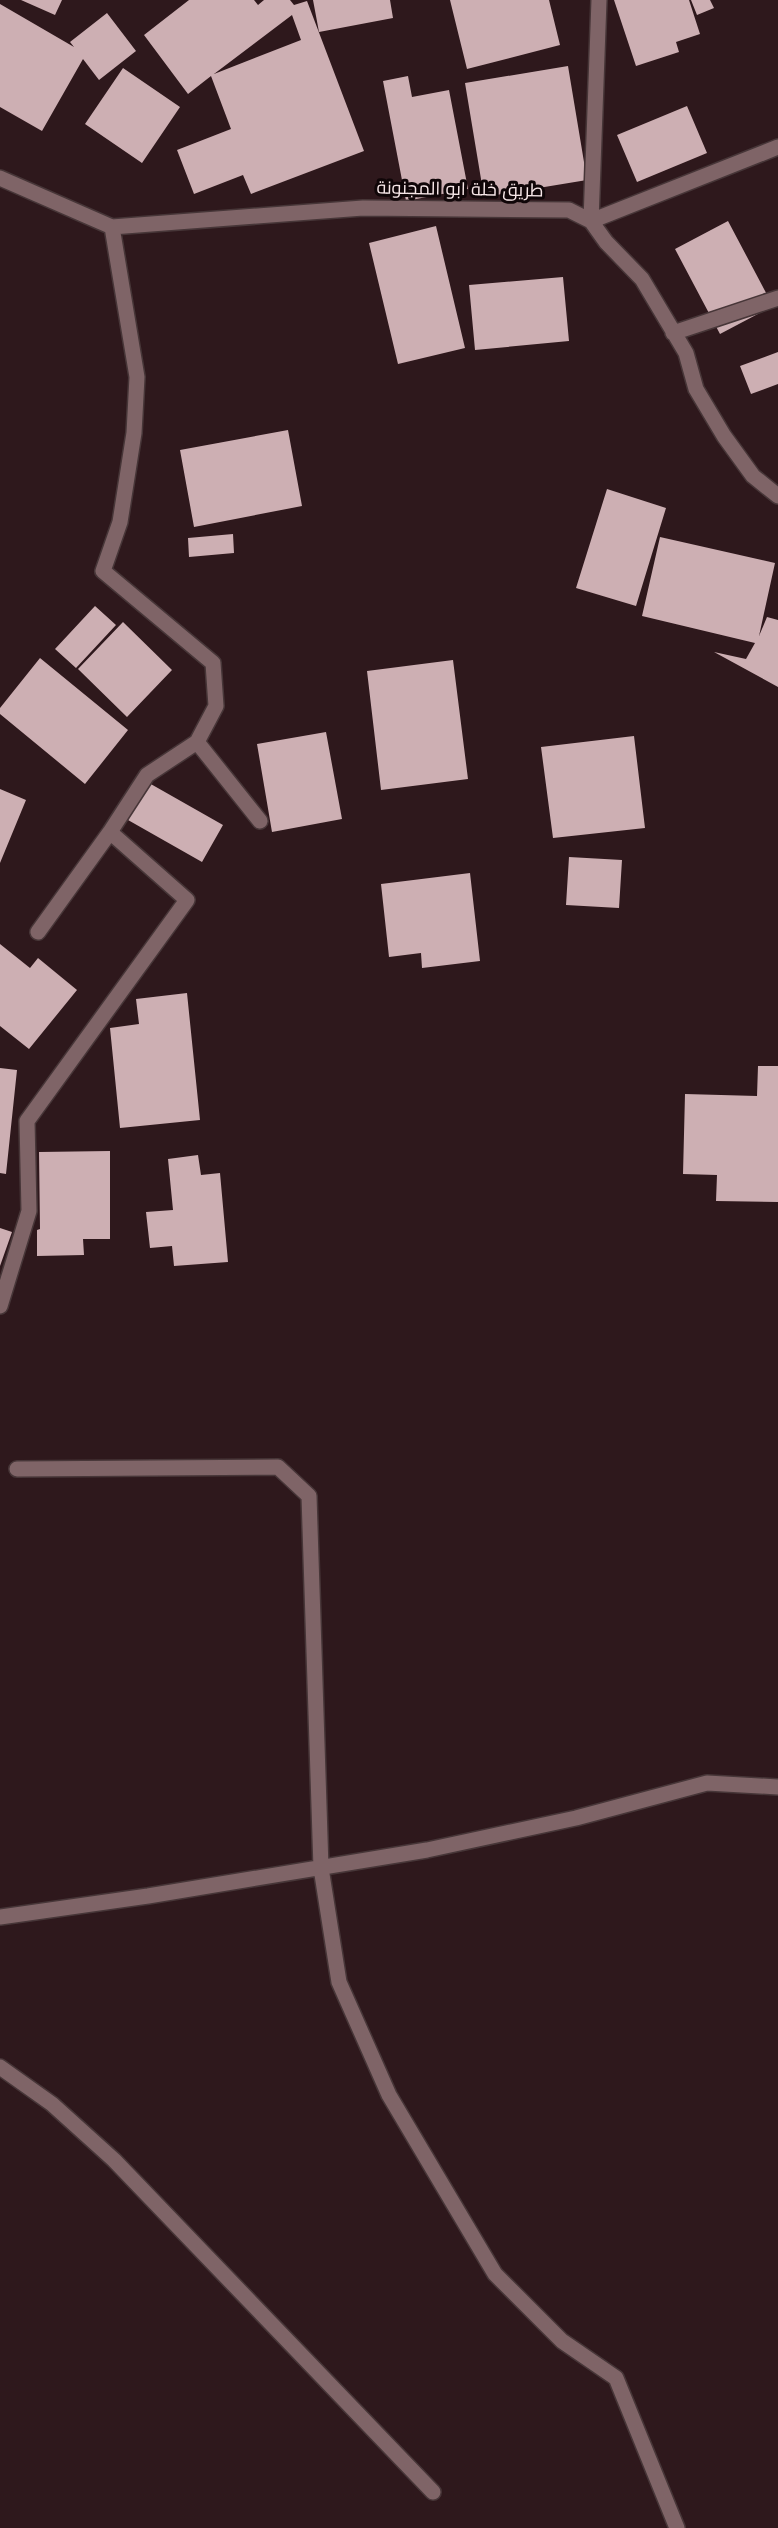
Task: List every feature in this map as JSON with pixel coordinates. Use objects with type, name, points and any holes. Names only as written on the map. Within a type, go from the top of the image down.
[{"type":"street","points":[[599,0],[591,221],[606,242],[642,279],[686,353],[696,389],[724,436],[753,476],[778,496]]},
{"type":"street","points":[[591,221],[778,147]]},
{"type":"street","name":"طريق خلة ابو المجنونة","points":[[0,178],[112,228],[363,208],[569,210],[591,221]]},
{"type":"street","points":[[38,932],[110,832],[147,775],[196,741],[216,706],[213,663],[103,571],[120,522],[135,433],[137,377],[112,228]]},
{"type":"street","points":[[674,333],[778,298]]},
{"type":"street","points":[[196,741],[260,821]]},
{"type":"street","points":[[0,1306],[28,1211],[27,1120],[187,900],[110,832]]},
{"type":"street","points":[[17,1469],[279,1467],[309,1496],[321,1868],[339,1982],[389,2095],[495,2274],[562,2341],[616,2378],[677,2528]]},
{"type":"street","points":[[0,1917],[427,1850],[576,1818],[707,1783],[778,1787]]},
{"type":"street","points":[[0,2067],[52,2104],[114,2160],[433,2492]]},
{"type":"building","points":[[21,0],[62,0],[55,15]]},
{"type":"building","points":[[189,0],[254,0],[258,5],[264,0],[290,0],[294,5],[307,1],[364,151],[251,194],[243,175],[194,194],[177,150],[231,129],[211,76],[188,94],[144,35]],"holes":[[[292,15],[301,40],[214,74]]]},
{"type":"building","points":[[313,0],[390,0],[393,18],[319,32]]},
{"type":"building","points":[[450,0],[549,0],[560,45],[467,69]]},
{"type":"building","points":[[614,0],[689,0],[700,34],[676,42],[679,52],[636,66]]},
{"type":"building","points":[[691,0],[710,0],[714,8],[697,15]]},
{"type":"building","points":[[0,4],[74,47],[70,42],[107,13],[136,51],[99,80],[83,59],[42,131],[0,107]]},
{"type":"building","points":[[568,66],[587,180],[484,197],[465,83]]},
{"type":"building","points":[[123,68],[180,107],[142,163],[85,124]]},
{"type":"building","points":[[408,76],[412,97],[449,90],[468,189],[406,201],[383,81]]},
{"type":"building","points":[[687,106],[707,153],[637,182],[617,135]]},
{"type":"building","points":[[728,221],[773,306],[720,334],[675,249]]},
{"type":"building","points":[[436,226],[465,348],[398,364],[369,243]]},
{"type":"building","points":[[563,277],[569,341],[475,350],[469,285]]},
{"type":"building","points":[[778,352],[778,384],[751,394],[740,366]]},
{"type":"building","points":[[288,430],[302,506],[194,527],[180,450]]},
{"type":"building","points":[[607,489],[666,508],[636,606],[576,588]]},
{"type":"building","points":[[233,534],[234,553],[189,557],[188,538]]},
{"type":"building","points":[[660,537],[775,563],[759,636],[767,617],[778,620],[778,687],[714,652],[746,659],[755,643],[642,616]]},
{"type":"building","points":[[95,606],[116,625],[76,668],[55,649]]},
{"type":"building","points":[[123,622],[172,670],[127,717],[78,669]]},
{"type":"building","points":[[40,658],[128,730],[85,784],[0,714],[0,708]]},
{"type":"building","points":[[453,660],[468,779],[381,790],[367,671]]},
{"type":"building","points":[[326,732],[342,819],[272,832],[257,744]]},
{"type":"building","points":[[634,736],[645,828],[553,838],[541,747]]},
{"type":"building","points":[[149,783],[223,825],[202,862],[128,820]]},
{"type":"building","points":[[0,789],[26,800],[0,863]]},
{"type":"building","points":[[569,857],[622,860],[619,908],[566,905]]},
{"type":"building","points":[[470,873],[480,961],[422,968],[421,953],[389,957],[381,884]]},
{"type":"building","points":[[0,944],[30,968],[38,958],[77,990],[29,1049],[0,1026]]},
{"type":"building","points":[[187,993],[200,1120],[120,1128],[110,1028],[139,1024],[136,999]]},
{"type":"building","points":[[758,1066],[778,1066],[778,1202],[716,1201],[717,1175],[683,1174],[685,1094],[757,1096]]},
{"type":"building","points":[[0,1068],[17,1070],[6,1174],[0,1173]]},
{"type":"building","points":[[110,1151],[110,1239],[83,1239],[84,1255],[37,1256],[37,1230],[40,1229],[39,1152]]},
{"type":"building","points":[[198,1155],[201,1175],[220,1173],[228,1262],[174,1266],[172,1246],[150,1248],[146,1212],[173,1210],[168,1159]]},
{"type":"building","points":[[0,1228],[12,1232],[0,1266]]}]
